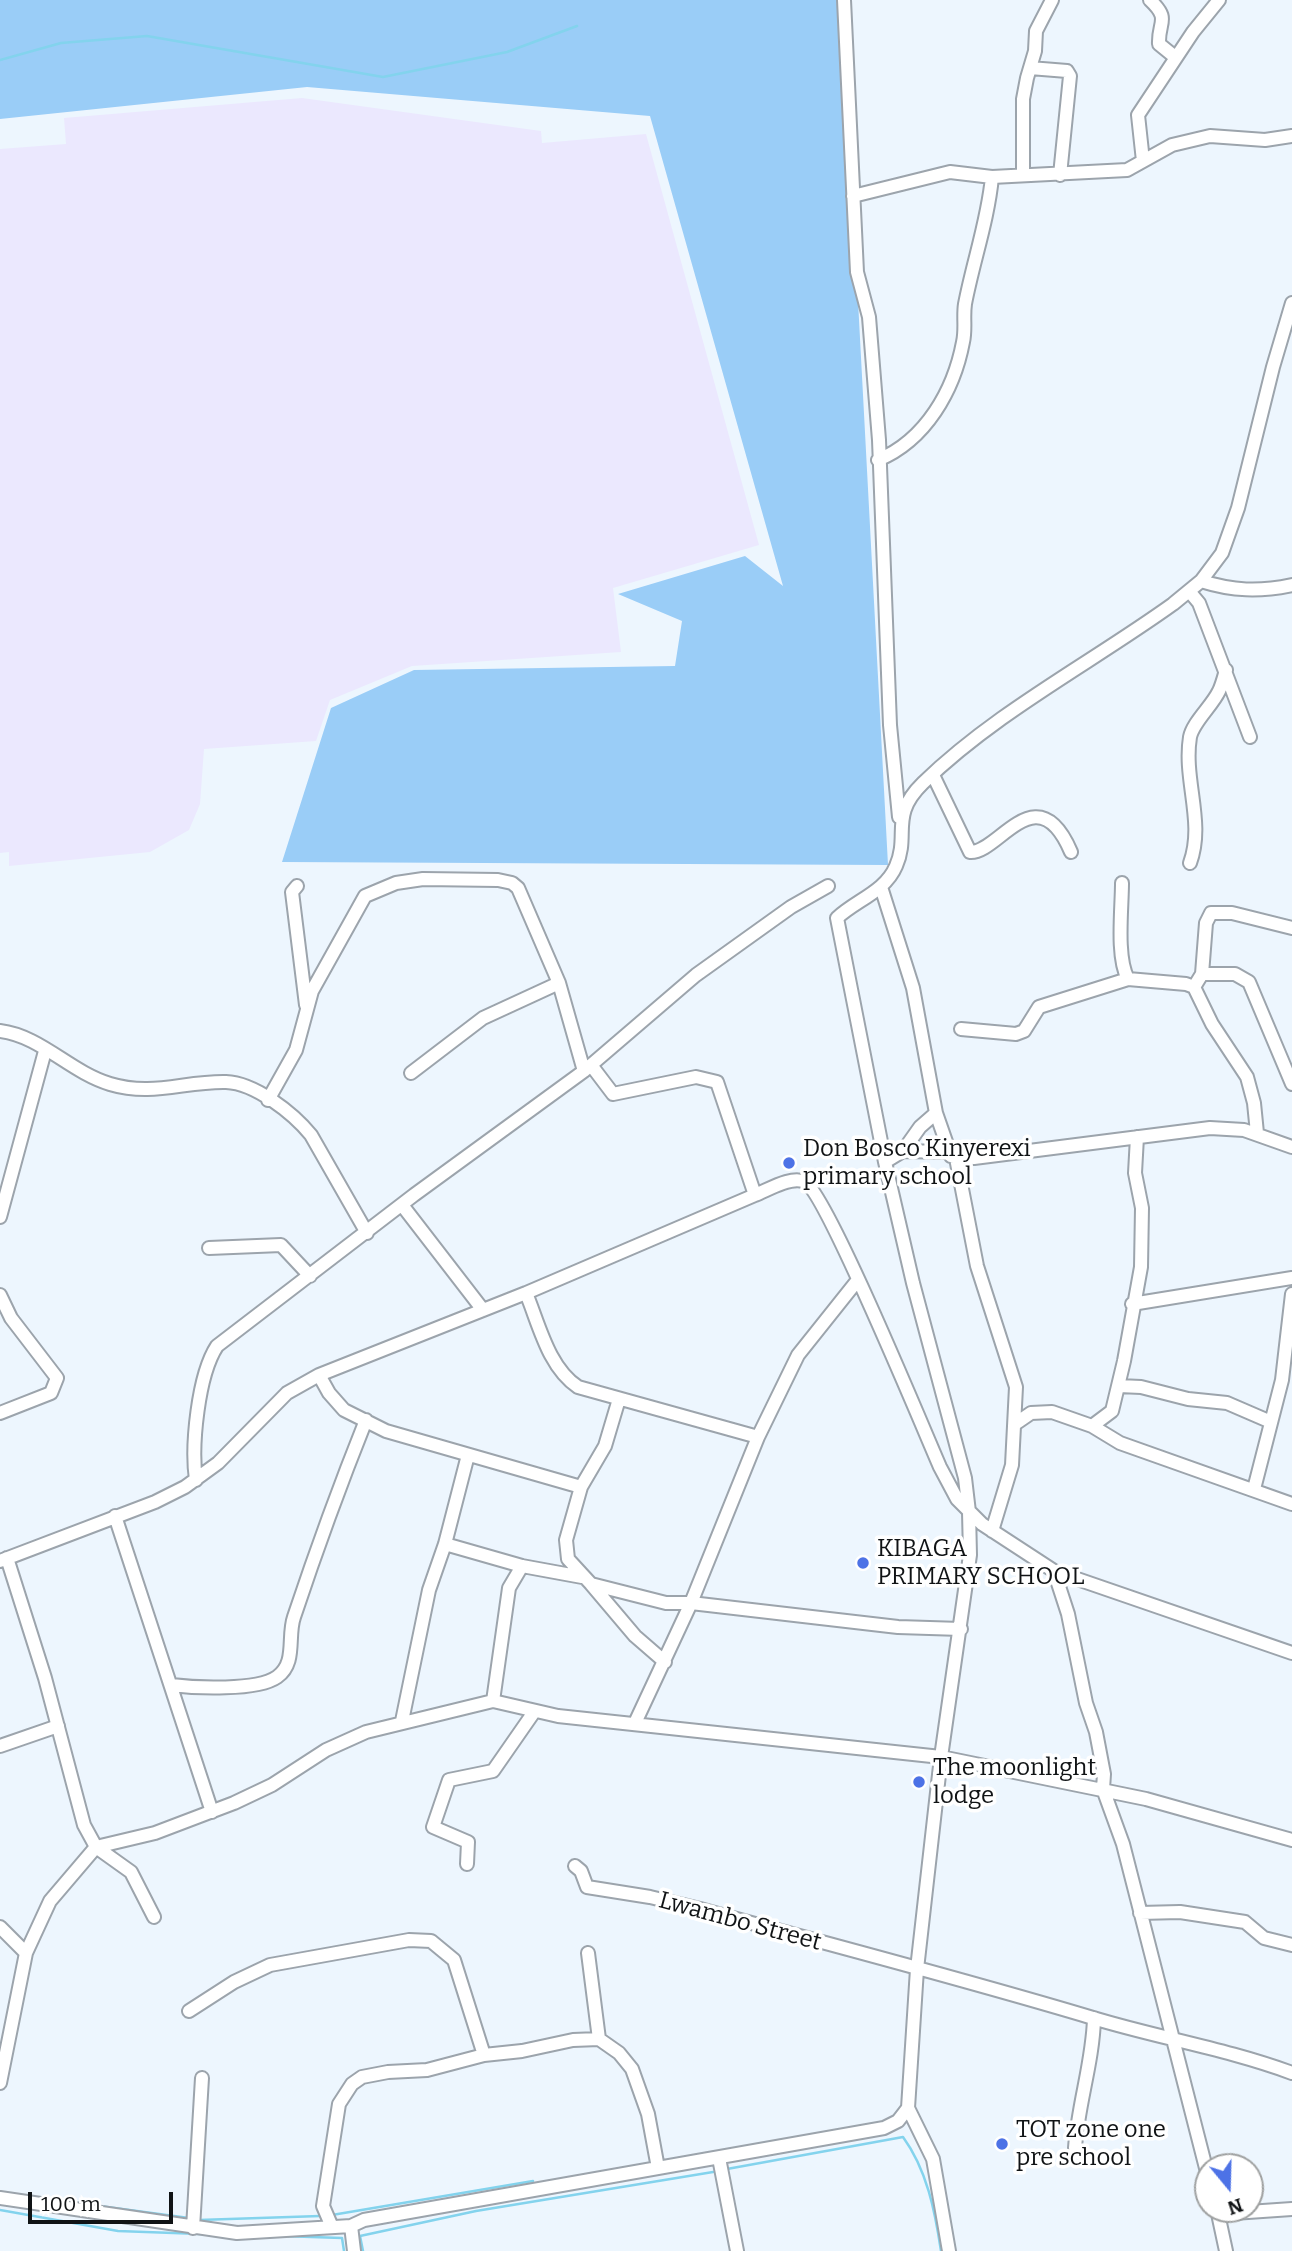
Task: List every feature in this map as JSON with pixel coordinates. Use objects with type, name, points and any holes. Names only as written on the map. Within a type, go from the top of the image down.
[{"type":"street","points":[[844,0],[857,272],[869,317],[890,725],[900,821],[896,867],[881,887],[839,915],[837,921],[916,1296],[965,1478],[970,1512],[970,1555],[941,1757],[916,1969],[908,2108],[933,2159],[949,2251]]},
{"type":"street","points":[[1023,175],[1023,99],[1036,31],[1052,0]]},
{"type":"street","points":[[1150,0],[1161,11],[1163,19],[1158,44],[1175,57]]},
{"type":"street","points":[[1143,161],[1136,120],[1175,57],[1219,0]]},
{"type":"street","points":[[1030,68],[1067,71],[1070,76],[1060,175]]},
{"type":"street","points":[[853,196],[950,172],[992,177],[1127,170],[1172,145],[1210,136],[1265,140],[1292,136]]},
{"type":"street","points":[[878,460],[889,456],[921,429],[946,396],[964,341],[965,304],[992,177]]},
{"type":"street","points":[[900,821],[913,794],[985,732],[1124,640],[1201,581],[1222,553],[1238,508],[1292,303]]},
{"type":"street","points":[[1201,581],[1230,591],[1271,590],[1292,585]]},
{"type":"street","points":[[1189,591],[1199,603],[1250,737]]},
{"type":"street","points":[[1190,863],[1195,850],[1196,818],[1190,774],[1191,733],[1220,690],[1226,670]]},
{"type":"street","points":[[933,775],[970,852],[980,850],[1016,823],[1029,819],[1050,822],[1063,834],[1071,852]]},
{"type":"street","points":[[268,1100],[296,1049],[306,1006],[364,897],[396,883],[423,879],[498,880],[515,885],[524,896],[559,983],[587,1068],[613,1094],[696,1076],[717,1082],[755,1195]]},
{"type":"street","points":[[1122,883],[1122,952],[1124,971],[1128,979]]},
{"type":"street","points":[[297,886],[292,892],[306,1006]]},
{"type":"street","points":[[196,1480],[193,1458],[201,1404],[214,1350],[402,1205],[587,1068],[696,975],[791,907],[828,886]]},
{"type":"street","points":[[881,887],[913,988],[936,1113],[952,1155],[977,1266],[1016,1387],[1012,1465],[992,1531]]},
{"type":"street","points":[[1194,987],[1202,974],[1206,923],[1211,914],[1232,913],[1292,928]]},
{"type":"street","points":[[1202,974],[1235,974],[1249,982],[1292,1084]]},
{"type":"street","points":[[961,1029],[1016,1034],[1024,1031],[1039,1007],[1128,979],[1186,984],[1194,987],[1212,1024],[1247,1077],[1254,1103],[1257,1133]]},
{"type":"street","points":[[411,1073],[483,1018],[559,983]]},
{"type":"street","points":[[0,1031],[29,1039],[97,1080],[113,1085],[148,1091],[230,1082],[268,1100],[302,1124],[311,1135],[367,1233]]},
{"type":"street","points":[[0,1217],[45,1051]]},
{"type":"street","points":[[886,1162],[903,1151],[920,1127],[936,1113]]},
{"type":"street","points":[[903,1151],[952,1155],[1136,1138],[1210,1128],[1257,1133],[1292,1147]]},
{"type":"street","points":[[1092,1426],[1112,1411],[1140,1267],[1142,1208],[1135,1173],[1136,1138]]},
{"type":"street","points":[[154,1917],[131,1872],[96,1847],[79,1810],[58,1726],[4,1560],[155,1502],[196,1480],[218,1463],[287,1393],[319,1375],[526,1293],[796,1180],[812,1186],[836,1229],[940,1467],[957,1499],[970,1512],[992,1531],[1054,1572],[1292,1653]]},
{"type":"street","points":[[402,1205],[483,1310]]},
{"type":"street","points":[[209,1248],[281,1245],[310,1276]]},
{"type":"street","points":[[1132,1304],[1292,1278]]},
{"type":"street","points":[[635,1723],[691,1603],[758,1437],[798,1354],[857,1281]]},
{"type":"street","points":[[526,1293],[550,1352],[566,1379],[578,1387],[758,1437]]},
{"type":"street","points":[[1254,1489],[1282,1380],[1292,1294]]},
{"type":"street","points":[[0,1295],[11,1318],[57,1378],[51,1392],[0,1413]]},
{"type":"street","points":[[319,1375],[329,1393],[344,1409],[386,1431],[582,1487]]},
{"type":"street","points":[[1119,1386],[1141,1387],[1188,1399],[1227,1403],[1271,1422]]},
{"type":"street","points":[[619,1399],[605,1446],[582,1487],[565,1549],[572,1567],[587,1580],[635,1636],[665,1662]]},
{"type":"street","points":[[1015,1424],[1039,1411],[1052,1412],[1092,1426],[1120,1443],[1292,1504]]},
{"type":"street","points":[[171,1685],[205,1689],[267,1681],[277,1677],[289,1663],[291,1624],[366,1420]]},
{"type":"street","points":[[402,1721],[429,1590],[445,1544],[468,1455]]},
{"type":"street","points":[[115,1516],[145,1615],[212,1812]]},
{"type":"street","points":[[445,1544],[666,1603],[691,1603],[898,1627],[961,1629]]},
{"type":"street","points":[[493,1701],[509,1588],[522,1566]]},
{"type":"street","points":[[1054,1572],[1068,1614],[1086,1703],[1096,1732],[1104,1774],[1104,1790],[1123,1844],[1202,2153]]},
{"type":"street","points":[[0,2083],[26,1953],[50,1901],[96,1847],[155,1833],[212,1812],[272,1785],[327,1749],[402,1721],[493,1701],[534,1712],[941,1757],[1104,1790],[1292,1840]]},
{"type":"street","points":[[467,1864],[468,1842],[433,1827],[449,1780],[493,1771],[534,1712]]},
{"type":"street","points":[[0,1746],[58,1726]]},
{"type":"street","name":"Lwambo Street","points":[[575,1866],[581,1871],[587,1887],[688,1906],[1032,1998],[1094,2018],[1231,2052],[1292,2073]]},
{"type":"street","points":[[1140,1913],[1180,1912],[1245,1922],[1264,1938],[1292,1945]]},
{"type":"street","points":[[0,1927],[26,1953]]},
{"type":"street","points":[[189,2011],[226,1987],[270,1965],[409,1941],[431,1941],[454,1960],[484,2055]]},
{"type":"street","points":[[589,1953],[599,2039]]},
{"type":"street","points":[[1075,2148],[1079,2105],[1091,2058],[1094,2018]]},
{"type":"street","points":[[332,2227],[323,2206],[339,2104],[352,2084],[362,2077],[427,2070],[484,2055],[522,2052],[573,2040],[599,2039],[619,2053],[632,2069],[649,2114],[658,2168]]},
{"type":"street","points":[[193,2228],[202,2078]]},
{"type":"street","points":[[0,2199],[237,2233],[351,2226],[364,2220],[884,2128],[898,2121],[908,2108]]},
{"type":"street","points":[[719,2158],[737,2251]]},
{"type":"street","points":[[1264,2210],[1292,2209]]},
{"type":"street","points":[[1220,2223],[1226,2251]]},
{"type":"street","points":[[351,2226],[355,2251]]},
{"type":"shaded area","points":[[0,0],[842,0],[888,865],[282,862],[331,708],[414,670],[675,666],[682,621],[618,594],[745,556],[783,586],[650,116],[307,87],[0,119]]},
{"type":"shaded area","points":[[302,98],[541,131],[542,143],[646,134],[759,545],[613,588],[621,652],[412,666],[330,700],[316,741],[204,749],[200,804],[189,830],[150,852],[9,866],[9,852],[0,853],[0,149],[66,144],[64,118]]},
{"type":"waterway","points":[[0,60],[61,43],[147,36],[383,77],[507,52],[577,26]]},
{"type":"waterway","points":[[727,2169],[903,2137],[924,2177],[933,2206],[941,2251]]},
{"type":"waterway","points":[[363,2251],[360,2236],[476,2211],[713,2172]]},
{"type":"waterway","points":[[332,2215],[533,2181]]},
{"type":"waterway","points":[[40,2198],[189,2218]]},
{"type":"waterway","points":[[0,2210],[118,2231],[201,2234]]},
{"type":"waterway","points":[[199,2220],[320,2216]]},
{"type":"waterway","points":[[281,2236],[342,2238],[344,2251]]},
{"type":"place","name":"Don Bosco Kinyerexi primary school","points":[[789,1163]]},
{"type":"place","name":"KIBAGA PRIMARY SCHOOL","points":[[863,1563]]},
{"type":"place","name":"The moonlight lodge","points":[[919,1782]]},
{"type":"place","name":"TOT zone one pre school","points":[[1002,2144]]}]
